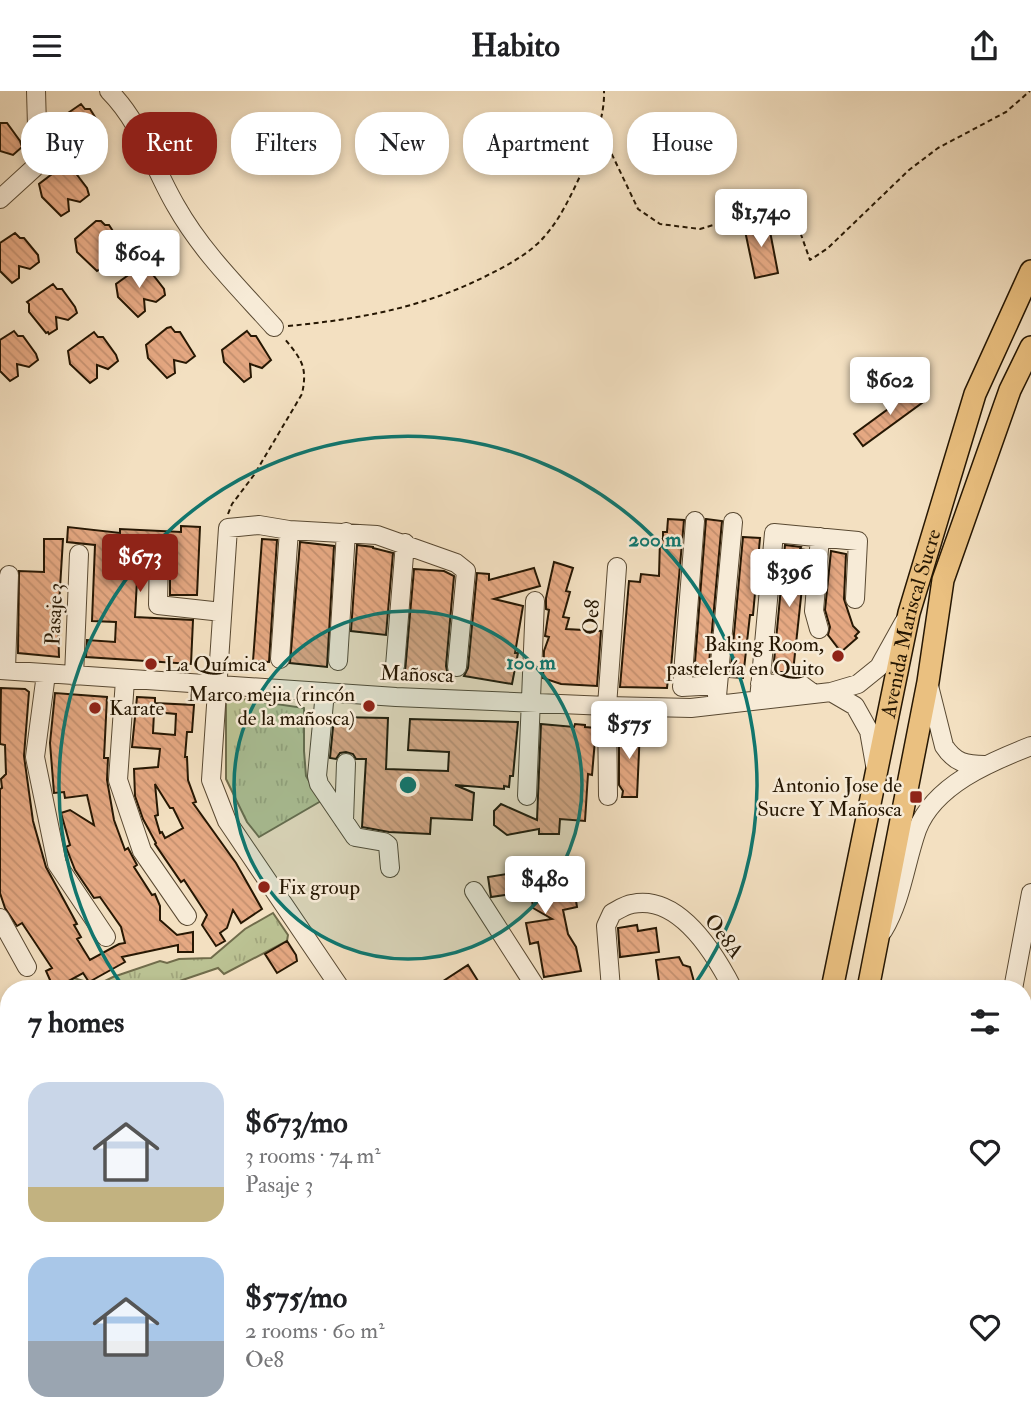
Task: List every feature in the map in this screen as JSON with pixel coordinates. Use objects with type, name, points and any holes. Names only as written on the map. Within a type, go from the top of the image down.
[{"type":"main road","name":"Avenida Mariscal Sucre","points":[[834,980],[909,613],[975,394],[1031,271]]},
{"type":"main road","name":"Avenida Mariscal Sucre","points":[[870,980],[928,682],[943,580],[1010,390],[1031,347]]},
{"type":"street","points":[[0,199],[34,168],[38,161],[36,91]]},
{"type":"street","points":[[109,91],[136,123],[174,204],[192,233],[274,327]]},
{"type":"street","points":[[695,521],[682,687],[718,685]]},
{"type":"street","points":[[717,705],[733,521]]},
{"type":"street","points":[[335,980],[227,821],[211,780],[228,528],[259,525],[289,530],[377,535],[456,563],[466,571],[457,667]]},
{"type":"street","points":[[280,659],[289,530]]},
{"type":"street","points":[[338,661],[346,532]]},
{"type":"street","points":[[760,692],[772,536],[777,533],[858,541],[855,599]]},
{"type":"street","points":[[819,629],[814,611],[820,537]]},
{"type":"street","points":[[396,666],[405,543]]},
{"type":"street","points":[[159,549],[158,605],[222,613]]},
{"type":"street","name":"Pasaje 3","points":[[74,676],[79,554]]},
{"type":"street","name":"Oe8","points":[[608,796],[607,706],[617,568]]},
{"type":"street","points":[[3,670],[9,575]]},
{"type":"street","points":[[527,796],[535,601]]},
{"type":"street","name":"Mañosca","points":[[3,670],[325,692],[691,708],[717,705],[760,692],[823,693],[858,684],[879,667],[909,613]]},
{"type":"street","points":[[47,674],[35,757],[57,863],[106,937]]},
{"type":"street","points":[[125,680],[118,781],[142,851],[187,916]]},
{"type":"street","points":[[928,682],[944,746],[949,754],[967,765],[985,765]]},
{"type":"street","points":[[325,692],[317,776],[321,790],[355,837],[388,845],[390,868]]},
{"type":"street","points":[[823,693],[855,706],[869,731],[876,770]]},
{"type":"street","points":[[877,940],[892,916],[918,828],[929,810],[945,792],[985,765],[1031,746]]},
{"type":"street","points":[[344,821],[346,763]]},
{"type":"street","points":[[474,891],[531,980]]},
{"type":"street","points":[[1015,980],[1031,893]]},
{"type":"street","name":"Oe8A","points":[[610,980],[606,926],[612,913],[631,904],[649,904],[676,913],[704,940],[728,980]]},
{"type":"street","points":[[0,918],[27,967]]},
{"type":"path","points":[[601,112],[604,91]]},
{"type":"path","points":[[613,157],[638,209],[660,224],[700,229],[740,217],[767,214],[798,226],[810,260],[828,248],[909,170],[938,148],[1006,112],[1030,91]]},
{"type":"path","points":[[274,327],[322,323],[401,309],[461,289],[513,262],[544,238],[568,203],[580,175]]},
{"type":"path","points":[[228,528],[232,504],[267,454],[302,394],[305,379],[300,357],[274,327]]},
{"type":"green space","points":[[242,699],[304,708],[306,776],[321,801],[259,837],[247,822],[226,779],[226,700]]},
{"type":"green space","points":[[273,913],[288,935],[287,941],[224,974],[218,968],[183,980],[107,980],[160,961],[167,963],[179,959],[211,958],[245,929]]},
{"type":"building","points":[[81,104],[92,112],[69,112]]},
{"type":"building","points":[[0,123],[7,123],[20,141],[21,148],[13,155],[0,151]]},
{"type":"building","points":[[51,175],[77,175],[89,195],[80,202],[68,199],[69,211],[61,216],[42,197],[39,184]]},
{"type":"building","points":[[96,221],[109,225],[125,250],[116,257],[104,254],[104,266],[97,271],[77,252],[75,239]]},
{"type":"building","points":[[768,221],[778,273],[755,278],[744,226]]},
{"type":"building","points":[[15,233],[24,238],[38,255],[39,262],[30,269],[19,266],[19,278],[12,283],[0,271],[0,243]]},
{"type":"building","points":[[141,266],[150,271],[164,289],[165,295],[156,302],[144,299],[145,311],[138,317],[118,297],[116,284]]},
{"type":"building","points":[[53,284],[57,289],[62,289],[77,313],[68,320],[56,317],[57,329],[49,334],[29,312],[27,302]]},
{"type":"building","points":[[171,327],[175,332],[180,332],[195,356],[186,363],[174,360],[175,373],[167,378],[148,358],[146,345]]},
{"type":"building","points":[[14,331],[18,336],[23,336],[38,360],[29,367],[17,364],[18,376],[10,381],[0,371],[0,340]]},
{"type":"building","points":[[247,331],[251,336],[256,336],[271,360],[262,368],[250,364],[251,377],[244,382],[224,362],[222,350]]},
{"type":"building","points":[[94,332],[98,337],[103,337],[118,361],[108,369],[97,365],[97,378],[90,383],[70,364],[68,351]]},
{"type":"building","points":[[917,388],[926,400],[863,446],[854,434]]},
{"type":"building","points":[[668,519],[684,520],[670,679],[667,688],[620,687],[629,581],[640,582],[641,574],[659,576],[660,539],[663,540],[663,532],[667,532]]},
{"type":"building","points":[[706,519],[722,521],[708,674],[694,675]]},
{"type":"building","points":[[181,526],[200,527],[197,595],[170,595],[170,549],[165,540],[159,538],[149,544],[139,543],[135,617],[193,620],[191,664],[86,657],[87,640],[115,642],[116,622],[92,621],[95,545],[67,542],[68,527],[120,533],[120,529],[181,532]]},
{"type":"building","points":[[743,537],[760,538],[753,615],[750,615],[743,678],[730,677]]},
{"type":"building","points":[[44,539],[63,539],[58,621],[59,657],[18,653],[19,571],[44,572]]},
{"type":"building","points":[[262,539],[277,540],[269,662],[253,661]]},
{"type":"building","points":[[300,542],[334,546],[327,667],[290,663]]},
{"type":"building","points":[[357,545],[393,553],[386,635],[351,631]]},
{"type":"building","points":[[785,545],[806,550],[793,672],[773,672]]},
{"type":"building","points":[[831,551],[846,554],[844,599],[853,626],[859,632],[855,636],[857,638],[841,652],[828,635],[830,627],[825,610]]},
{"type":"building","points":[[554,562],[573,568],[566,591],[570,592],[563,617],[569,618],[566,629],[601,631],[597,686],[561,684],[543,678],[544,651],[549,637],[545,636],[549,610],[546,609],[546,598]]},
{"type":"building","points":[[534,568],[540,586],[494,599],[523,606],[512,684],[464,676],[468,668],[477,573],[489,574],[489,580]]},
{"type":"building","points":[[414,569],[444,571],[454,576],[446,666],[448,676],[405,672]]},
{"type":"building","points":[[1,688],[25,689],[29,692],[24,756],[33,821],[46,867],[77,924],[74,925],[81,937],[77,939],[90,960],[125,943],[121,927],[100,897],[94,898],[75,870],[66,847],[70,845],[61,813],[70,810],[94,825],[87,795],[65,798],[64,792],[54,793],[50,743],[55,693],[107,697],[104,758],[108,758],[107,780],[114,820],[125,850],[128,848],[137,865],[134,867],[152,895],[155,894],[160,906],[160,920],[177,935],[193,932],[193,952],[178,952],[178,945],[122,957],[125,962],[93,980],[88,980],[83,973],[70,980],[50,980],[46,971],[52,968],[22,923],[17,926],[5,908],[0,893],[0,789],[1,779],[6,774],[5,745],[0,744]]},
{"type":"building","points":[[137,697],[155,698],[155,703],[194,705],[192,732],[187,732],[185,757],[188,780],[196,802],[193,803],[236,863],[262,909],[241,923],[233,910],[227,928],[220,933],[225,941],[216,946],[202,925],[207,915],[184,880],[181,882],[155,844],[135,796],[134,769],[158,767],[160,749],[132,747]],"holes":[[[154,712],[176,714],[175,735],[153,733]],[[155,784],[170,808],[173,808],[183,828],[165,838],[162,832],[160,833],[155,816],[158,815]]]},
{"type":"building","points":[[334,717],[388,718],[386,769],[448,771],[449,752],[408,750],[410,719],[518,722],[513,776],[510,776],[509,787],[504,786],[504,789],[455,785],[474,793],[472,820],[431,818],[430,834],[389,832],[362,827],[366,759],[356,759],[353,754],[346,752],[340,753],[336,759],[330,758]]},
{"type":"building","points":[[541,724],[574,727],[575,724],[596,728],[592,775],[588,774],[585,821],[560,819],[559,834],[539,834],[539,829],[507,835],[494,825],[494,811],[501,804],[537,820]]},
{"type":"building","points":[[619,728],[640,729],[637,797],[622,797],[623,791],[619,785]]},
{"type":"building","points":[[538,869],[542,872],[557,869],[561,890],[574,888],[577,907],[563,910],[581,971],[544,977],[538,942],[530,944],[526,923],[552,919],[533,908],[531,891],[491,897],[488,877]]},
{"type":"building","points":[[637,925],[638,931],[656,928],[659,952],[620,957],[618,928]]},
{"type":"building","points":[[287,941],[297,961],[277,973],[265,954]]},
{"type":"building","points":[[679,957],[683,965],[690,967],[694,980],[659,980],[656,960]]},
{"type":"building","points":[[468,965],[477,980],[445,980]]},
{"type":"place","name":"Baking Room, pastelería en Quito","points":[[838,656]]},
{"type":"place","name":"La Química","points":[[151,664]]},
{"type":"place","name":"Marco mejia (rincón de la mañosca)","points":[[369,706]]},
{"type":"place","name":"Karate","points":[[95,708]]},
{"type":"place","name":"Antonio Jose de Sucre Y Mañosca","points":[[916,797]]},
{"type":"place","name":"Fix group","points":[[264,887]]}]
